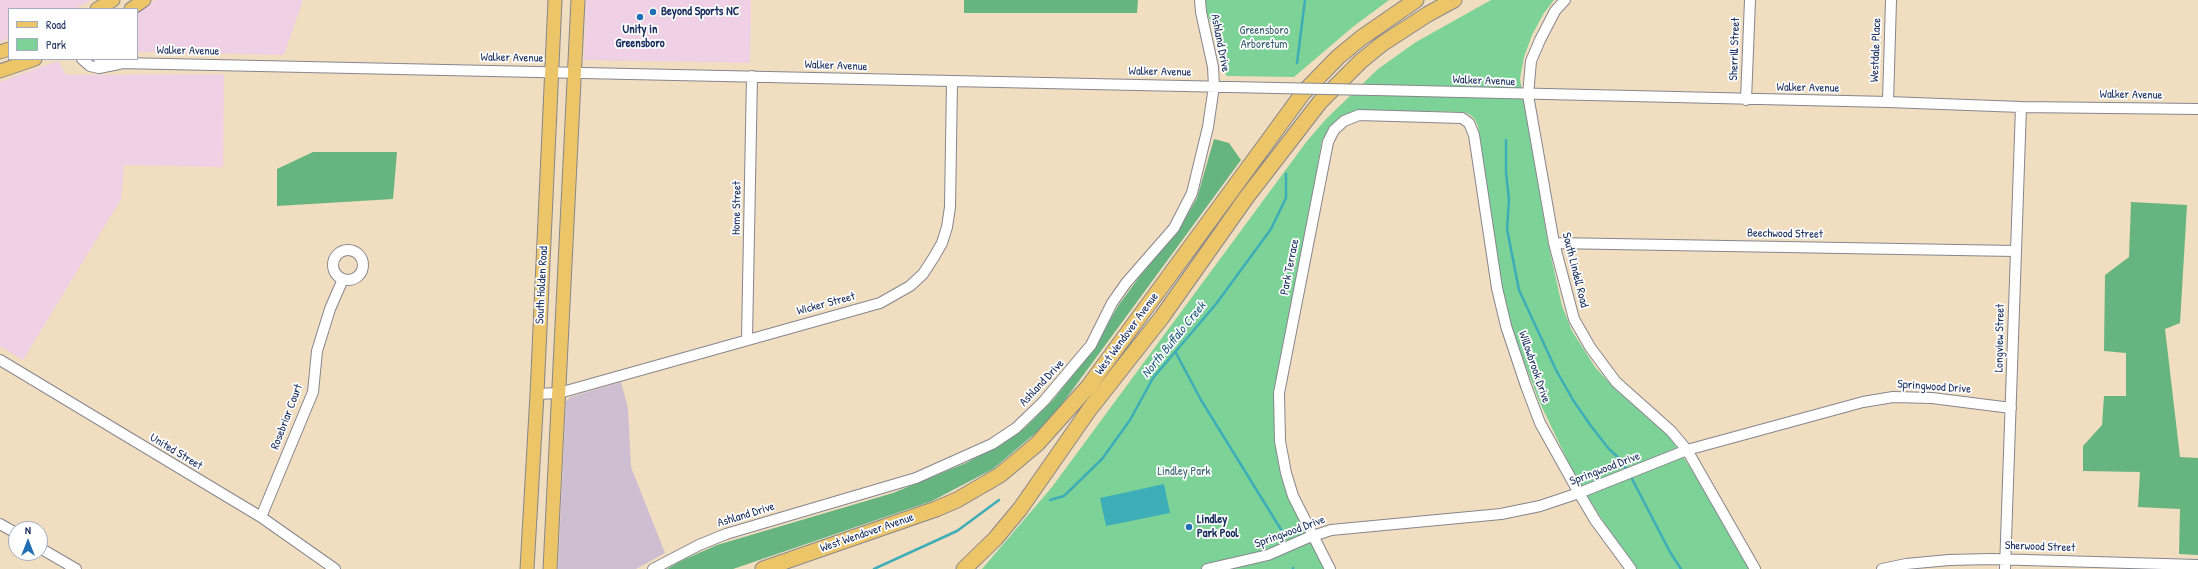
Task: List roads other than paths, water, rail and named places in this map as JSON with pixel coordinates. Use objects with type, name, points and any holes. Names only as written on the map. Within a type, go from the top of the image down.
[{"type":"highway","name":"West Wendover Avenue","points":[[763,569],[956,500],[1000,475],[1038,444],[1088,387],[1303,93],[1338,57],[1355,43],[1384,20],[1416,0]]},
{"type":"highway","name":"West Wendover Avenue","points":[[964,569],[995,539],[1020,510],[1089,410],[1162,317],[1246,198],[1320,102],[1361,61],[1382,44],[1428,14],[1454,0]]},
{"type":"highway","points":[[783,569],[808,554]]},
{"type":"main road","points":[[99,8],[113,0]]},
{"type":"main road","points":[[132,8],[144,0]]},
{"type":"main road","name":"South Holden Road","points":[[527,569],[537,394],[555,0]]},
{"type":"main road","name":"South Holden Road","points":[[550,569],[578,0]]},
{"type":"main road","points":[[0,71],[31,60]]},
{"type":"street","name":"Ashland Drive","points":[[653,569],[693,548],[726,534],[916,478],[992,444],[1016,428],[1043,402],[1077,364],[1091,345],[1112,303],[1126,283],[1177,223],[1192,193],[1208,127],[1214,86],[1213,67],[1201,12],[1200,0]]},
{"type":"street","name":"South Lindell Road","points":[[1565,0],[1552,17],[1531,61],[1528,95],[1554,243],[1574,319],[1590,347],[1616,382],[1671,431],[1687,450],[1754,569]]},
{"type":"street","name":"Sherrill Street","points":[[1746,100],[1750,0]]},
{"type":"street","name":"Westdale Place","points":[[1888,102],[1891,0]]},
{"type":"street","name":"Walker Avenue","points":[[83,60],[90,66],[99,68],[121,63]]},
{"type":"street","name":"Walker Avenue","points":[[104,60],[121,63],[752,76],[952,82],[1214,86],[1528,95],[1888,102],[2021,107],[2198,109]]},
{"type":"street","name":"Home Street","points":[[747,339],[752,76]]},
{"type":"street","name":"Wicker Street","points":[[537,394],[559,393],[747,339],[880,303],[897,295],[923,274],[942,243],[950,208],[952,82]]},
{"type":"street","name":"Longview Street","points":[[2005,564],[2021,107]]},
{"type":"street","name":"Park Terrace","points":[[1330,569],[1293,496],[1286,473],[1280,441],[1279,394],[1328,142],[1334,130],[1344,121],[1359,115],[1462,118],[1470,123],[1476,150]]},
{"type":"street","name":"Willowbrook Drive","points":[[1476,150],[1497,288],[1506,326],[1526,386],[1540,423],[1595,520],[1631,569]]},
{"type":"street","name":"Beechwood Street","points":[[1554,243],[2015,250]]},
{"type":"street","name":"Rosebriar Court","points":[[261,517],[313,392],[317,351],[330,309],[343,279]]},
{"type":"street","name":"United Street","points":[[0,360],[261,517],[335,569]]},
{"type":"street","name":"Springwood Drive","points":[[1207,569],[1268,555],[1314,535],[1331,530],[1502,514],[1540,506],[1580,493],[1687,450],[1836,409],[1893,396],[1932,398],[2011,408]]},
{"type":"street","points":[[48,553],[76,569]]},
{"type":"street","name":"Sherwood Street","points":[[1882,569],[1906,564],[1949,560],[2005,564],[2198,565]]},
{"type":"water","points":[[1164,484],[1170,513],[1106,526],[1100,498]]},
{"type":"waterway","name":"North Buffalo Creek","points":[[1297,63],[1305,0]]},
{"type":"waterway","points":[[1506,140],[1506,172],[1509,200],[1507,229],[1519,290],[1556,370],[1573,400],[1591,426],[1609,449],[1620,459],[1627,470]]},
{"type":"waterway","name":"North Buffalo Creek","points":[[1050,500],[1064,496],[1102,459],[1130,420],[1153,378],[1216,304],[1271,229],[1286,198],[1286,174]]},
{"type":"waterway","points":[[1176,353],[1201,400],[1285,536]]},
{"type":"waterway","points":[[1630,475],[1670,552],[1681,569]]},
{"type":"waterway","name":"North Buffalo Creek","points":[[874,569],[957,531],[999,500]]},
{"type":"place","name":"Beyond Sports NC","points":[[653,12]]},
{"type":"place","name":"Unity in Greensboro","points":[[640,17]]},
{"type":"place","name":"Lindley Park Pool","points":[[1189,527]]},
{"type":"park label","name":"Greensboro Arboretum","points":[[1264,38]]},
{"type":"park label","name":"Lindley Park","points":[[1184,472]]}]
